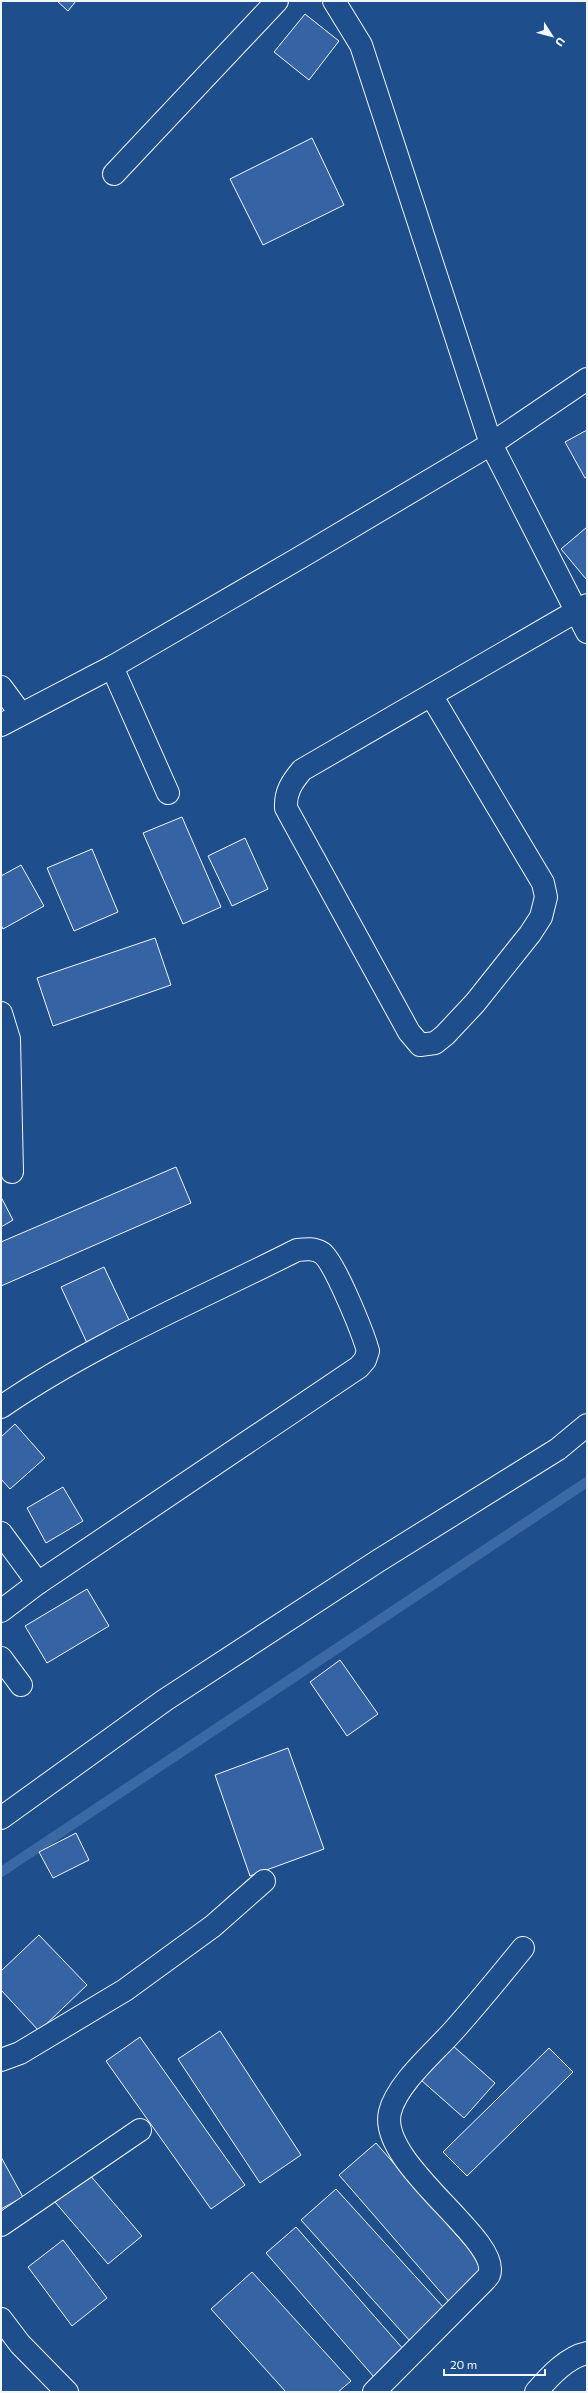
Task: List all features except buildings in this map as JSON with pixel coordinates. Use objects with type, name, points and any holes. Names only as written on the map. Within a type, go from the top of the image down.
[{"type":"street","points":[[114,174],[277,1]]},
{"type":"street","points":[[334,1],[361,46],[491,444],[581,608],[587,632]]},
{"type":"street","points":[[1,725],[112,667],[491,444],[587,379]]},
{"type":"street","points":[[431,694],[543,884],[546,897],[541,917],[530,934],[475,1003],[445,1035],[435,1043],[424,1046],[417,1043],[409,1032],[286,808],[286,799],[290,786],[302,770],[431,694],[581,608]]},
{"type":"street","points":[[112,667],[168,793]]},
{"type":"street","points":[[1,687],[21,714]]},
{"type":"street","points":[[1,1013],[9,1039],[12,1172]]},
{"type":"street","points":[[1,1407],[49,1375],[298,1250],[305,1249],[321,1252],[332,1264],[368,1351],[365,1360],[359,1367],[38,1583],[1,1611]]},
{"type":"street","points":[[1,1818],[165,1700],[378,1561],[558,1449],[587,1425]]},
{"type":"street","points":[[1,1533],[38,1583]]},
{"type":"street","points":[[1,1658],[21,1685]]},
{"type":"street","points":[[1,2060],[20,2053],[125,1990],[213,1926],[264,1881]]},
{"type":"street","points":[[374,2392],[483,2282],[489,2271],[487,2260],[466,2228],[435,2195],[393,2141],[388,2126],[390,2111],[407,2082],[456,2029],[523,1948]]},
{"type":"street","points":[[1,2225],[140,2130]]},
{"type":"street","points":[[1,2319],[20,2344],[67,2392]]},
{"type":"street","points":[[536,2392],[573,2358],[587,2353]]},
{"type":"waterway","points":[[1,1872],[587,1482]]}]
